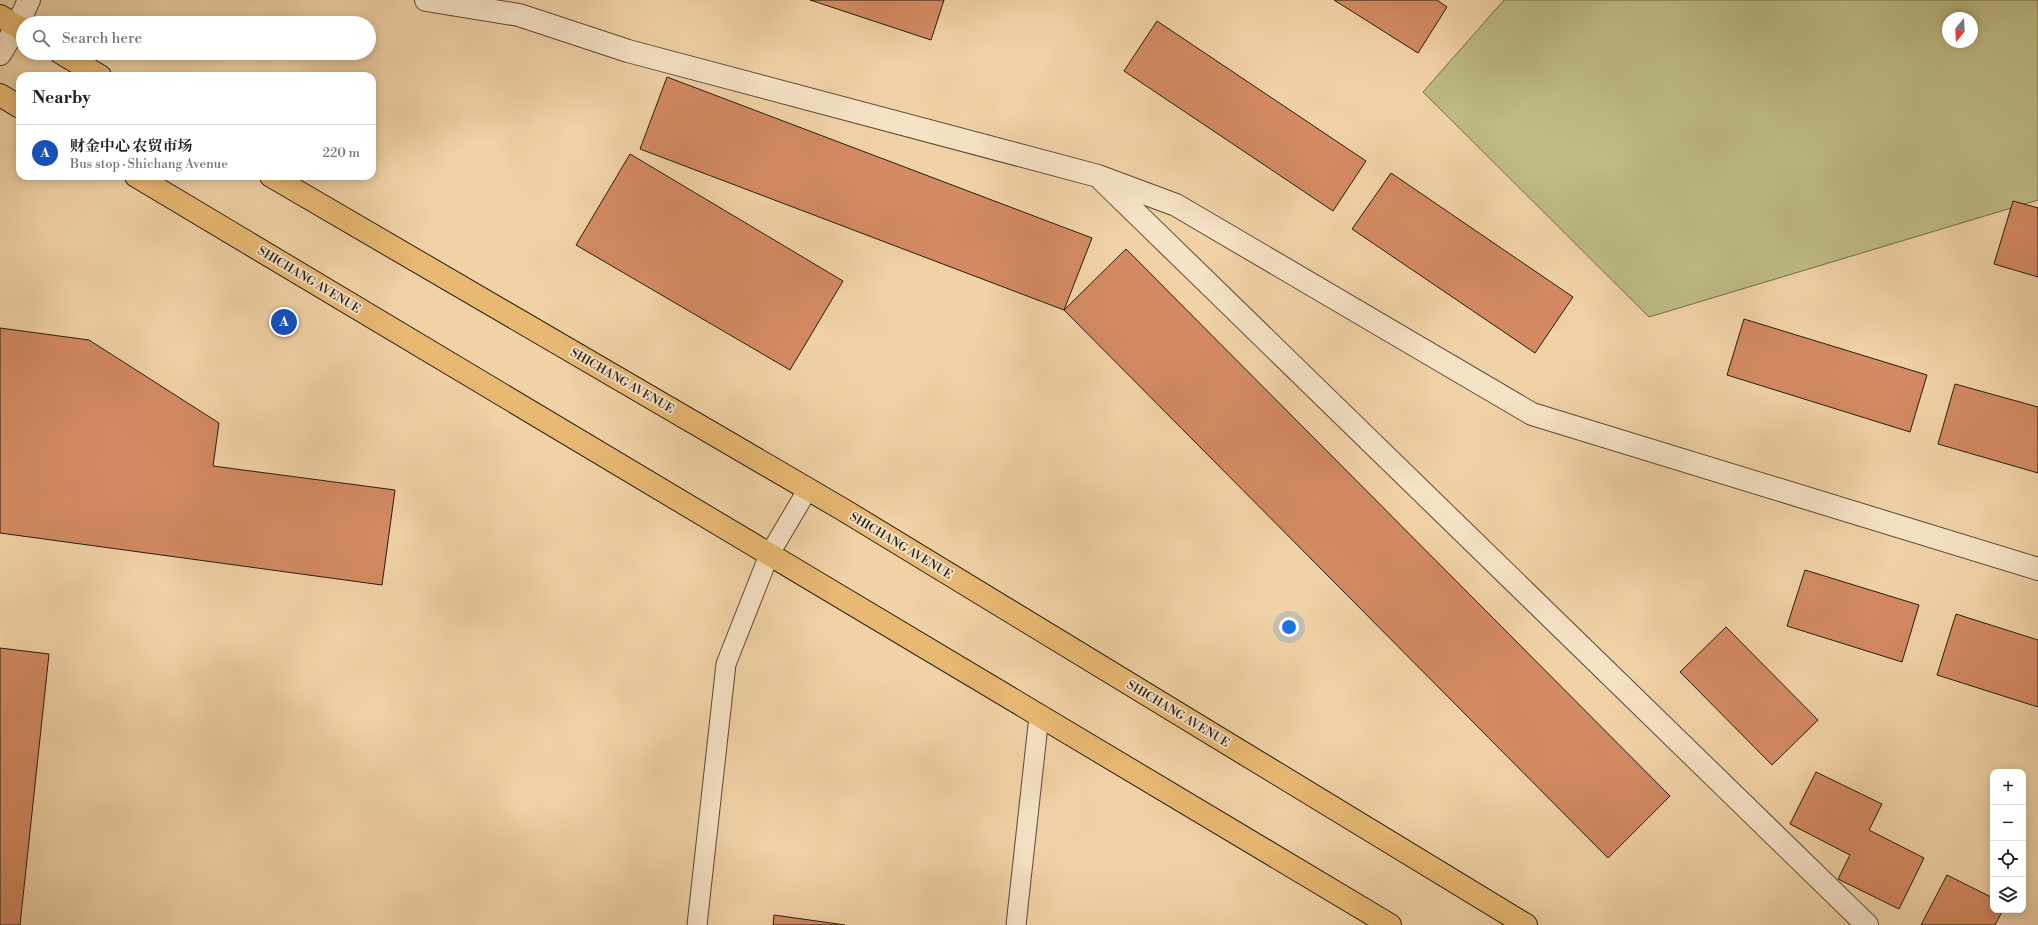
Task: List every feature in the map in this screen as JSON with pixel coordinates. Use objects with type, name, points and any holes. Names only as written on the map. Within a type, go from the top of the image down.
[{"type":"main road","points":[[72,60],[93,72]]},
{"type":"main road","points":[[0,95],[16,104]]},
{"type":"main road","name":"SHICHANG AVENUE","points":[[143,180],[1390,925]]},
{"type":"main road","name":"SHICHANG AVENUE","points":[[278,180],[808,489],[1526,925]]},
{"type":"street","points":[[18,16],[29,0]]},
{"type":"street","points":[[426,0],[519,15],[628,51],[1098,176],[1176,205],[1532,414],[2038,569]]},
{"type":"street","points":[[0,54],[13,24]]},
{"type":"street","points":[[1098,176],[1866,925]]},
{"type":"lane","points":[[697,925],[726,664],[769,555],[808,489]]},
{"type":"lane","points":[[1016,925],[1039,716]]},
{"type":"shaded area","points":[[1504,0],[2038,0],[2038,200],[1649,317],[1423,92]]},
{"type":"building","points":[[810,0],[944,0],[931,40]]},
{"type":"building","points":[[1334,0],[1437,0],[1447,7],[1418,53]]},
{"type":"building","points":[[1157,21],[1366,161],[1333,211],[1124,71]]},
{"type":"building","points":[[667,77],[1092,238],[1064,310],[640,149]]},
{"type":"building","points":[[630,154],[843,281],[790,370],[576,245]]},
{"type":"building","points":[[1391,173],[1573,297],[1535,353],[1352,229]]},
{"type":"building","points":[[2013,201],[2038,208],[2038,277],[1994,264]]},
{"type":"building","points":[[1126,249],[1670,796],[1608,858],[1064,310]]},
{"type":"building","points":[[1744,319],[1927,375],[1910,432],[1727,375]]},
{"type":"building","points":[[0,328],[89,340],[219,423],[213,466],[395,490],[382,585],[0,533]]},
{"type":"building","points":[[1955,384],[2038,407],[2038,473],[1938,444]]},
{"type":"building","points":[[1805,570],[1919,605],[1902,662],[1787,626]]},
{"type":"building","points":[[1956,614],[2038,640],[2038,707],[1937,675]]},
{"type":"building","points":[[1726,627],[1818,720],[1772,765],[1680,672]]},
{"type":"building","points":[[0,648],[49,654],[20,925],[0,925]]},
{"type":"building","points":[[1816,772],[1882,804],[1869,830],[1924,858],[1899,909],[1838,879],[1850,855],[1790,824]]},
{"type":"building","points":[[1947,875],[1990,896],[1990,913],[2001,913],[1995,925],[1921,925]]},
{"type":"building","points":[[774,915],[845,925],[773,925]]},
{"type":"place","name":"财金中心 农贸市场","points":[[284,322]]}]
